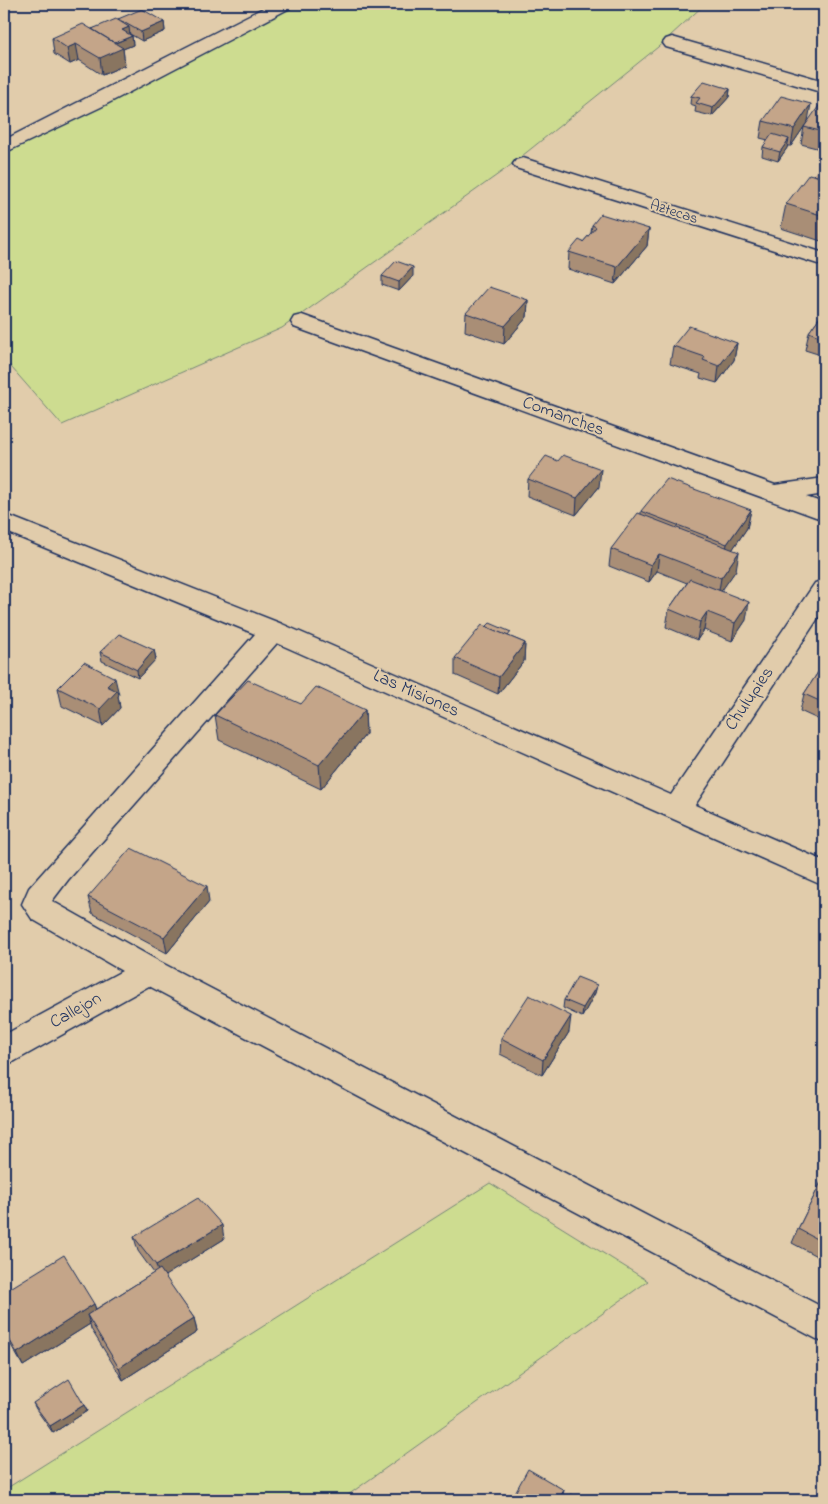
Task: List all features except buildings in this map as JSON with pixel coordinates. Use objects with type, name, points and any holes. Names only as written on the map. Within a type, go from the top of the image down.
[{"type":"street","points":[[4,147],[94,103],[284,4]]},
{"type":"street","points":[[672,43],[824,87]]},
{"type":"street","name":"Aztecas","points":[[523,164],[824,260]]},
{"type":"street","name":"Comanches","points":[[302,322],[824,512]]},
{"type":"street","points":[[774,494],[824,486]]},
{"type":"street","name":"Las Misiones","points":[[4,522],[273,631],[824,874]]},
{"type":"street","name":"Chulupies","points":[[676,809],[824,589]]},
{"type":"street","points":[[273,631],[58,872],[39,896],[36,904],[42,910],[148,971],[824,1326]]},
{"type":"street","name":"Callejon","points":[[4,1051],[148,971]]},
{"type":"green space","points":[[289,4],[705,4],[658,47],[507,168],[282,328],[62,425],[4,359],[4,151]]},
{"type":"green space","points":[[490,1183],[648,1281],[341,1500],[4,1500],[4,1490]]}]
